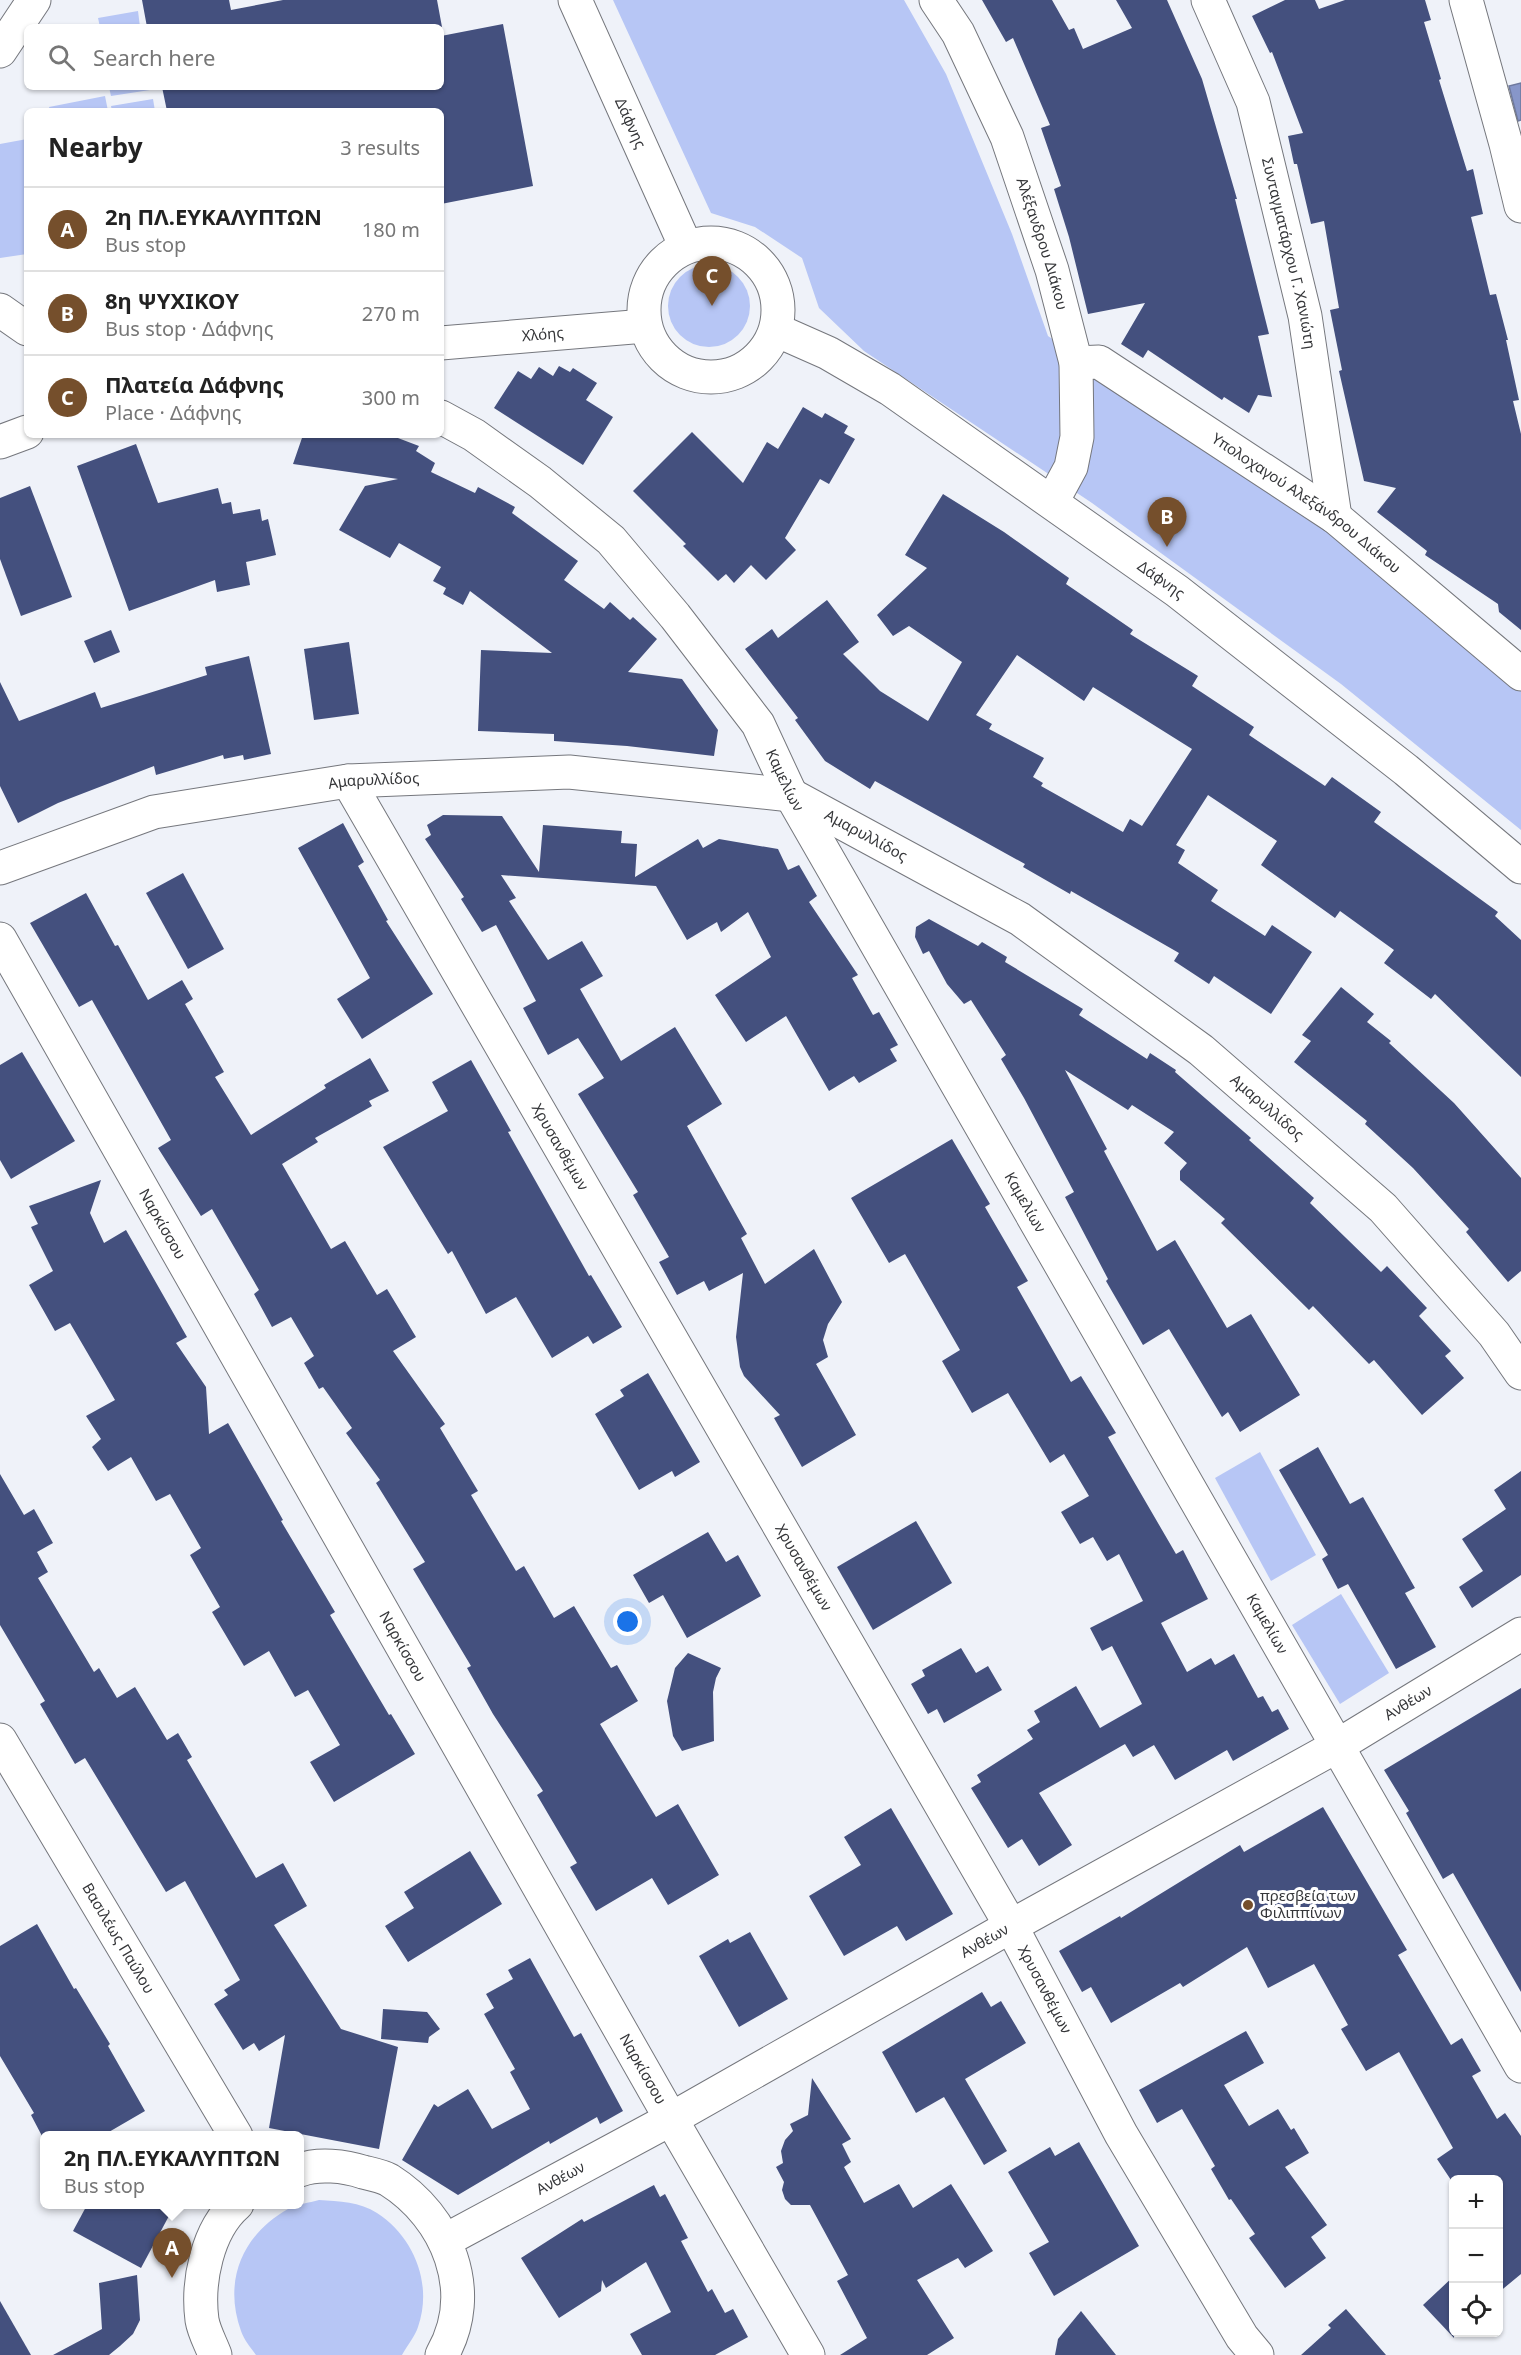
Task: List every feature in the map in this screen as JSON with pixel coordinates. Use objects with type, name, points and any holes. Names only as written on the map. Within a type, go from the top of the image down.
[{"type":"street","points":[[0,51],[34,0]]},
{"type":"street","name":"Δάφνης","points":[[575,0],[686,247]]},
{"type":"street","name":"Αλέξανδρου Διάκου","points":[[936,0],[958,33],[1007,137],[1052,270],[1076,363],[1077,437],[1071,467],[1052,502]]},
{"type":"street","name":"Συνταγματάρχου Γ. Χανιώτη","points":[[1208,0],[1253,102],[1305,316],[1335,517]]},
{"type":"street","points":[[1466,0],[1521,207]]},
{"type":"street","points":[[708,242],[729,244],[748,253],[765,268],[775,287],[779,309],[776,330],[766,350],[750,365],[730,375],[709,378],[687,374],[668,363],[654,346],[645,326],[644,302],[651,279],[666,260],[686,247],[708,242]]},
{"type":"street","points":[[0,310],[24,326]]},
{"type":"street","name":"Χλόης","points":[[444,343],[645,326]]},
{"type":"street","name":"Δάφνης","points":[[776,330],[828,353],[890,388],[1205,612],[1406,770],[1521,867]]},
{"type":"street","name":"Υπολοχαγού Αλεξάνδρου Διάκου","points":[[1076,363],[1099,362],[1335,517],[1521,674]]},
{"type":"street","name":"Καμελίων","points":[[444,419],[474,435],[540,482],[611,540],[675,616],[758,724],[791,795],[1521,2066]]},
{"type":"street","points":[[0,442],[24,433]]},
{"type":"street","name":"Αμαρυλλίδος","points":[[0,868],[154,812],[348,780],[569,772],[791,795],[1020,919],[1201,1050],[1383,1208],[1494,1334],[1521,1373]]},
{"type":"street","name":"Χρυσανθέμων","points":[[348,780],[1011,1926],[1121,2134],[1242,2337],[1257,2355]]},
{"type":"street","name":"Ναρκίσσου","points":[[0,939],[671,2120],[808,2355]]},
{"type":"street","name":"Ανθέων","points":[[446,2240],[671,2120],[1011,1926],[1337,1746],[1521,1634]]},
{"type":"street","name":"Βασιλέως Παύλου","points":[[0,1740],[233,2131]]},
{"type":"street","points":[[304,2169],[347,2166],[387,2179],[421,2205],[446,2240],[456,2273],[457,2309],[448,2343],[442,2355]]},
{"type":"street","points":[[215,2355],[202,2322],[200,2282],[210,2242],[234,2209]]},
{"type":"shaded area","points":[[613,0],[904,0],[946,74],[1012,234],[1048,336],[1334,533],[1521,691],[1521,830],[1341,684],[1092,503],[864,351],[819,308],[802,258],[755,227],[711,213]]},
{"type":"shaded area","points":[[138,11],[140,24],[99,24],[98,18]]},
{"type":"shaded area","points":[[1521,83],[1521,120],[1518,121],[1509,86]]},
{"type":"shaded area","points":[[110,90],[150,90],[111,96]]},
{"type":"shaded area","points":[[105,96],[107,108],[49,108]]},
{"type":"shaded area","points":[[153,99],[154,108],[111,108],[111,106]]},
{"type":"shaded area","points":[[24,140],[24,254],[0,258],[0,144]]},
{"type":"shaded area","points":[[709,265],[725,268],[738,277],[747,290],[750,306],[747,322],[738,335],[725,344],[709,347],[693,344],[680,335],[671,322],[668,306],[671,290],[680,277],[693,268]]},
{"type":"shaded area","points":[[1260,1452],[1316,1555],[1271,1581],[1215,1478]]},
{"type":"shaded area","points":[[1341,1594],[1389,1673],[1340,1704],[1292,1625]]},
{"type":"shaded area","points":[[319,2200],[364,2206],[390,2223],[410,2248],[421,2278],[422,2311],[417,2330],[402,2355],[256,2355],[244,2338],[236,2312],[234,2294],[240,2261],[248,2246],[272,2220],[288,2209],[304,2209],[304,2204]]},
{"type":"building","points":[[142,0],[229,0],[231,10],[283,0],[437,0],[441,24],[146,24]]},
{"type":"building","points":[[982,0],[1052,0],[1069,30],[1074,28],[1083,49],[1132,28],[1116,0],[1167,0],[1202,79],[1237,199],[1235,199],[1269,334],[1258,336],[1272,397],[1258,395],[1249,413],[1224,397],[1222,400],[1148,350],[1143,358],[1121,344],[1145,303],[1088,314],[1069,237],[1054,189],[1061,186],[1041,128],[1050,125],[1013,38],[1006,42]]},
{"type":"building","points":[[1285,0],[1315,0],[1319,9],[1345,0],[1425,0],[1431,20],[1424,22],[1441,79],[1439,80],[1467,171],[1473,169],[1483,214],[1471,217],[1490,295],[1496,294],[1508,340],[1506,340],[1519,400],[1513,401],[1521,434],[1521,630],[1499,612],[1498,604],[1425,555],[1427,551],[1377,512],[1396,488],[1364,481],[1339,371],[1342,370],[1330,310],[1339,308],[1324,221],[1311,224],[1288,136],[1303,133],[1272,52],[1270,53],[1252,16]]},
{"type":"building","points":[[503,24],[533,186],[444,203],[444,108],[166,108],[163,90],[444,90],[444,35]]},
{"type":"building","points":[[559,366],[570,372],[573,368],[597,383],[586,400],[613,417],[583,465],[494,408],[518,371],[531,379],[539,367],[553,376]]},
{"type":"building","points":[[803,407],[822,418],[825,413],[848,426],[844,433],[855,439],[829,484],[820,479],[785,538],[796,550],[766,580],[751,565],[734,583],[726,574],[718,581],[683,546],[686,544],[633,491],[692,432],[743,483],[767,442],[778,449]]},
{"type":"building","points":[[302,438],[398,438],[419,446],[416,451],[435,463],[431,472],[475,493],[478,487],[515,507],[512,513],[578,561],[564,580],[604,609],[610,602],[630,620],[633,617],[657,639],[628,672],[682,679],[718,730],[714,756],[627,746],[554,741],[554,734],[478,731],[481,650],[552,653],[470,591],[463,605],[443,594],[446,588],[433,581],[441,567],[399,543],[390,558],[339,530],[365,486],[398,479],[293,464]]},
{"type":"building","points":[[136,444],[158,503],[218,488],[222,504],[231,502],[233,514],[260,509],[262,521],[268,519],[276,555],[246,562],[250,585],[217,592],[215,580],[129,611],[77,466]]},
{"type":"building","points":[[30,486],[72,597],[21,616],[0,559],[0,498]]},
{"type":"building","points":[[943,494],[1004,532],[1069,578],[1066,584],[1133,630],[1130,634],[1198,676],[1192,686],[1254,727],[1249,735],[1325,786],[1332,777],[1381,812],[1374,822],[1498,912],[1495,916],[1521,940],[1521,1077],[1435,994],[1431,999],[1384,963],[1394,950],[1340,911],[1335,918],[1261,865],[1277,841],[1208,795],[1176,845],[1185,850],[1178,863],[1218,890],[1211,901],[1265,936],[1272,925],[1312,952],[1271,1014],[1214,976],[1209,984],[1174,961],[1179,953],[1071,891],[1070,894],[1023,867],[1025,864],[875,781],[870,789],[825,761],[795,720],[798,718],[745,649],[772,629],[778,638],[827,600],[859,642],[843,654],[880,691],[928,721],[962,662],[909,626],[893,636],[877,615],[927,568],[905,555]],"holes":[[[1017,655],[1084,701],[1093,687],[1192,749],[1142,826],[1130,819],[1123,832],[1041,786],[1043,783],[1033,777],[1044,758],[989,729],[992,724],[976,715]]]},
{"type":"building","points":[[111,630],[120,652],[94,663],[84,641]]},
{"type":"building","points":[[349,642],[359,714],[314,720],[304,649]]},
{"type":"building","points":[[249,656],[271,754],[244,760],[243,755],[224,759],[223,755],[156,775],[154,766],[58,803],[18,823],[0,786],[0,682],[19,721],[95,692],[101,708],[207,675],[205,667]]},
{"type":"building","points":[[443,815],[502,816],[539,872],[543,825],[622,831],[621,843],[637,844],[635,877],[698,839],[703,848],[719,839],[778,849],[788,870],[799,865],[817,896],[809,902],[858,975],[852,978],[873,1015],[879,1012],[898,1045],[890,1049],[897,1061],[859,1083],[854,1076],[829,1091],[786,1016],[746,1042],[715,995],[771,957],[748,912],[721,932],[717,922],[687,940],[656,886],[501,875],[516,898],[509,901],[548,960],[582,941],[603,976],[580,989],[621,1061],[675,1027],[722,1104],[687,1126],[747,1234],[741,1238],[765,1284],[814,1249],[842,1302],[828,1324],[823,1340],[828,1357],[816,1364],[856,1435],[802,1467],[774,1418],[780,1415],[744,1376],[740,1367],[736,1337],[743,1273],[709,1291],[704,1281],[677,1295],[659,1262],[669,1257],[633,1195],[638,1192],[578,1094],[604,1078],[578,1038],[548,1055],[523,1008],[536,1001],[496,925],[482,932],[461,899],[464,897],[425,839],[431,835],[427,825]]},
{"type":"building","points":[[343,823],[364,862],[358,866],[388,920],[386,921],[433,994],[362,1039],[337,999],[370,978],[298,848]]},
{"type":"building","points":[[183,873],[224,949],[188,969],[146,893]]},
{"type":"building","points":[[86,893],[148,1000],[182,980],[193,999],[185,1004],[224,1072],[215,1077],[251,1135],[326,1088],[324,1085],[370,1058],[389,1091],[369,1101],[372,1106],[315,1138],[318,1142],[282,1164],[331,1249],[345,1241],[377,1295],[387,1289],[416,1337],[393,1351],[445,1424],[440,1428],[478,1491],[471,1495],[516,1571],[524,1566],[554,1618],[574,1606],[611,1668],[617,1665],[638,1701],[600,1724],[656,1817],[678,1804],[719,1875],[668,1905],[652,1878],[596,1911],[570,1867],[577,1863],[537,1795],[543,1791],[493,1714],[467,1668],[471,1666],[413,1569],[425,1562],[376,1483],[380,1480],[346,1433],[352,1428],[323,1387],[319,1389],[304,1363],[314,1356],[291,1317],[272,1327],[254,1294],[259,1290],[212,1209],[201,1216],[158,1148],[171,1140],[92,1000],[79,1007],[30,923]]},
{"type":"building","points":[[929,919],[978,946],[982,942],[1007,957],[1005,962],[1083,1009],[1079,1015],[1147,1059],[1150,1053],[1176,1070],[1175,1072],[1251,1138],[1249,1140],[1314,1198],[1310,1203],[1381,1272],[1387,1266],[1427,1308],[1419,1316],[1451,1351],[1445,1356],[1464,1378],[1422,1415],[1374,1360],[1369,1364],[1313,1306],[1309,1310],[1221,1223],[1225,1219],[1180,1180],[1180,1171],[1187,1163],[1164,1143],[1174,1132],[1132,1105],[1128,1110],[1065,1070],[1107,1149],[1104,1151],[1157,1251],[1175,1240],[1227,1328],[1251,1314],[1300,1395],[1240,1432],[1228,1412],[1222,1417],[1169,1329],[1143,1345],[1106,1281],[1108,1279],[1065,1197],[1074,1192],[1001,1059],[1006,1055],[971,1000],[964,1004],[947,984],[929,951],[923,954],[915,937],[916,927]]},
{"type":"building","points":[[1341,987],[1374,1014],[1367,1022],[1391,1041],[1389,1043],[1454,1103],[1521,1178],[1521,1271],[1508,1282],[1466,1232],[1469,1229],[1413,1168],[1365,1124],[1367,1121],[1294,1062],[1311,1041],[1302,1035]]},
{"type":"building","points":[[22,1052],[75,1141],[11,1179],[0,1160],[0,1065]]},
{"type":"building","points":[[471,1060],[511,1131],[508,1132],[589,1276],[591,1275],[622,1327],[593,1344],[588,1336],[552,1358],[516,1297],[486,1314],[452,1251],[448,1254],[383,1147],[448,1111],[432,1082]]},
{"type":"building","points":[[952,1139],[990,1204],[985,1207],[1028,1281],[1017,1287],[1071,1382],[1081,1376],[1116,1433],[1108,1437],[1176,1554],[1183,1550],[1208,1599],[1161,1623],[1187,1672],[1211,1658],[1215,1665],[1234,1654],[1258,1698],[1263,1696],[1272,1712],[1278,1709],[1289,1729],[1233,1761],[1227,1750],[1175,1780],[1154,1745],[1133,1757],[1125,1744],[1039,1793],[1072,1845],[1039,1866],[1022,1839],[1008,1848],[971,1788],[981,1782],[977,1775],[1033,1739],[1027,1730],[1040,1722],[1034,1711],[1076,1686],[1100,1728],[1142,1704],[1112,1646],[1102,1651],[1090,1628],[1143,1601],[1119,1554],[1107,1561],[1093,1537],[1080,1544],[1061,1512],[1089,1496],[1064,1454],[1050,1463],[1008,1393],[972,1413],[942,1361],[960,1350],[905,1254],[889,1263],[851,1198]]},
{"type":"building","points":[[101,1180],[90,1213],[104,1243],[126,1230],[187,1337],[176,1343],[206,1387],[209,1434],[228,1423],[283,1520],[281,1521],[335,1612],[330,1615],[389,1715],[391,1714],[415,1754],[334,1802],[310,1762],[340,1745],[308,1690],[295,1697],[269,1651],[244,1666],[212,1612],[220,1607],[190,1555],[201,1548],[170,1494],[156,1501],[131,1457],[108,1471],[92,1447],[101,1439],[86,1416],[115,1400],[70,1323],[55,1331],[29,1285],[53,1271],[31,1227],[38,1224],[29,1206]]},
{"type":"building","points":[[648,1373],[700,1462],[675,1477],[672,1471],[639,1490],[595,1414],[624,1396],[620,1390]]},
{"type":"building","points":[[1318,1447],[1350,1504],[1363,1497],[1415,1588],[1405,1593],[1436,1647],[1396,1669],[1348,1584],[1338,1589],[1322,1559],[1328,1555],[1279,1470]]},
{"type":"building","points":[[1521,1471],[1521,1575],[1472,1608],[1459,1587],[1483,1571],[1462,1539],[1506,1509],[1494,1490]]},
{"type":"building","points":[[0,1474],[24,1515],[34,1509],[53,1543],[37,1552],[48,1572],[38,1578],[94,1672],[99,1668],[117,1698],[135,1687],[167,1740],[178,1733],[192,1757],[187,1760],[256,1878],[283,1863],[307,1906],[274,1925],[341,2029],[398,2047],[379,2149],[304,2135],[304,2131],[269,2128],[285,2035],[259,2051],[254,2043],[243,2050],[214,2004],[228,1995],[224,1990],[240,1980],[185,1881],[166,1892],[85,1758],[75,1764],[40,1704],[45,1701],[0,1625]]},
{"type":"building","points":[[916,1521],[952,1583],[873,1630],[837,1567]]},
{"type":"building","points":[[708,1532],[726,1562],[738,1555],[761,1596],[687,1638],[663,1595],[649,1603],[633,1575]]},
{"type":"building","points":[[961,1648],[976,1673],[988,1666],[1002,1690],[944,1723],[937,1709],[928,1714],[911,1684],[925,1676],[922,1670]]},
{"type":"building","points":[[688,1653],[721,1668],[713,1692],[714,1741],[682,1751],[673,1736],[667,1701],[675,1668]]},
{"type":"building","points":[[1521,1688],[1521,1992],[1453,1873],[1443,1879],[1406,1813],[1409,1811],[1384,1770]]},
{"type":"building","points":[[1323,1807],[1407,1950],[1398,1955],[1451,2045],[1462,2038],[1481,2071],[1472,2076],[1497,2119],[1505,2113],[1521,2136],[1521,2274],[1503,2289],[1503,2175],[1449,2175],[1449,2177],[1437,2159],[1453,2148],[1399,2052],[1366,2071],[1341,2029],[1348,2025],[1314,1964],[1268,1988],[1247,1947],[1183,1987],[1180,1983],[1111,2023],[1091,1987],[1082,1992],[1059,1951],[1120,1916],[1121,1918],[1240,1845],[1244,1852]]},
{"type":"building","points":[[891,1808],[953,1914],[906,1941],[897,1926],[844,1956],[809,1896],[861,1865],[844,1837]]},
{"type":"building","points":[[470,1851],[502,1904],[408,1962],[385,1926],[414,1908],[404,1892]]},
{"type":"building","points":[[37,1924],[74,1989],[76,1988],[110,2044],[108,2046],[145,2111],[111,2131],[40,2132],[31,2115],[34,2113],[0,2056],[0,1946]]},
{"type":"building","points":[[750,1932],[788,1999],[739,2027],[699,1956],[728,1939],[730,1943]]},
{"type":"building","points":[[530,1958],[574,2037],[581,2033],[623,2111],[600,2124],[597,2117],[550,2144],[549,2141],[458,2195],[402,2160],[434,2104],[438,2107],[468,2089],[492,2129],[530,2109],[510,2072],[515,2069],[484,2014],[494,2008],[486,1994],[513,1979],[508,1970]]},
{"type":"building","points":[[982,1992],[991,2007],[1001,2001],[1026,2043],[965,2079],[1007,2151],[984,2165],[944,2097],[916,2113],[882,2052]]},
{"type":"building","points":[[383,2009],[427,2012],[440,2029],[429,2037],[428,2043],[381,2039]]},
{"type":"building","points":[[1246,2031],[1264,2063],[1224,2085],[1249,2126],[1278,2109],[1291,2130],[1294,2128],[1309,2153],[1285,2167],[1327,2225],[1311,2237],[1326,2258],[1285,2288],[1249,2238],[1255,2234],[1231,2199],[1229,2200],[1211,2169],[1215,2166],[1182,2109],[1157,2123],[1139,2090]]},
{"type":"building","points":[[812,2078],[851,2139],[842,2144],[851,2162],[844,2167],[864,2203],[899,2184],[913,2208],[951,2184],[993,2251],[965,2268],[958,2258],[917,2280],[954,2338],[927,2355],[840,2355],[867,2338],[837,2281],[848,2275],[810,2205],[791,2205],[785,2199],[782,2190],[784,2182],[776,2167],[783,2163],[781,2151],[785,2140],[793,2131],[790,2124],[808,2115]]},
{"type":"building","points":[[1079,2142],[1139,2246],[1054,2296],[1029,2253],[1049,2242],[1008,2172],[1050,2147],[1055,2156]]},
{"type":"building","points":[[654,2185],[660,2197],[665,2194],[688,2238],[681,2241],[708,2292],[712,2289],[725,2313],[733,2309],[748,2337],[715,2355],[642,2355],[630,2334],[671,2312],[646,2262],[606,2288],[602,2280],[601,2291],[559,2318],[521,2258],[582,2219],[584,2222]]},
{"type":"building","points":[[85,2209],[161,2209],[170,2214],[141,2268],[73,2231]]},
{"type":"building","points":[[137,2275],[140,2320],[133,2334],[109,2355],[53,2355],[102,2329],[99,2283]]},
{"type":"building","points":[[1449,2281],[1449,2333],[1423,2305]]},
{"type":"building","points":[[0,2301],[31,2355],[0,2355]]},
{"type":"building","points":[[1346,2309],[1386,2355],[1301,2355],[1331,2328],[1328,2325]]},
{"type":"building","points":[[1081,2311],[1116,2355],[1055,2355],[1058,2339]]},
{"type":"place","name":"Πλατεία Δάφνης","points":[[712,306]]},
{"type":"place","name":"8η ΨΥΧΙΚΟΥ","points":[[1167,547]]},
{"type":"place","name":"πρεσβεία των Φιλιππίνων","points":[[1248,1905]]},
{"type":"place","name":"2η ΠΛ.ΕΥΚΑΛΥΠΤΩΝ","points":[[172,2278]]}]
